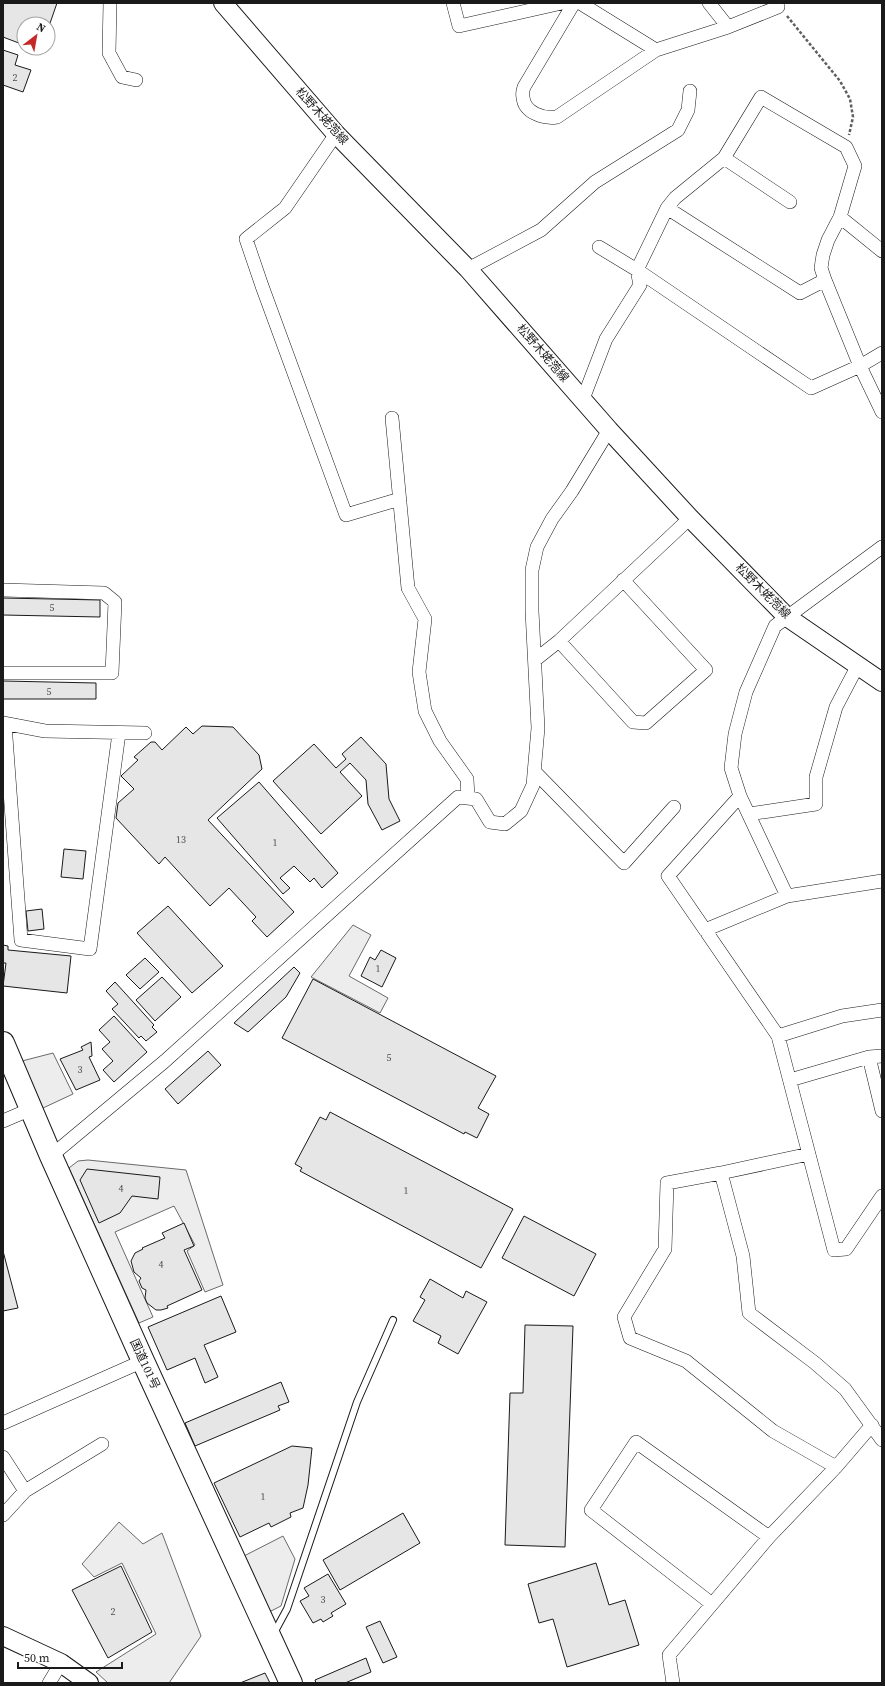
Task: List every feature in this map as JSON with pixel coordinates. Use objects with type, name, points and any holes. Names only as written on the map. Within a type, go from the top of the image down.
[{"type":"highway","name":"国道101号","points":[[3,1043],[51,1156],[143,1362],[291,1683]]},
{"type":"main road","name":"松野木姥萢線","points":[[223,3],[336,134],[468,269],[583,399],[608,430],[690,518],[787,617],[882,682]]},
{"type":"main road","points":[[3,1636],[61,1663],[89,1683]]},
{"type":"street","points":[[110,3],[109,53],[122,77],[136,80]]},
{"type":"street","points":[[453,3],[459,26],[562,3]]},
{"type":"street","points":[[574,3],[524,88],[522,98],[527,106],[535,115],[548,119],[557,118],[656,50],[728,27],[778,7]]},
{"type":"street","points":[[580,3],[656,50]]},
{"type":"street","points":[[709,3],[728,27]]},
{"type":"street","points":[[468,269],[541,230],[595,182],[678,130],[688,110],[690,91]]},
{"type":"street","points":[[583,399],[606,339],[640,285],[637,270],[667,208],[675,198],[724,158],[761,97],[846,147],[856,166],[840,217],[828,240],[823,255],[821,268],[860,366],[882,412]]},
{"type":"street","points":[[336,134],[285,208],[246,239],[346,515],[400,499]]},
{"type":"street","points":[[724,158],[790,202]]},
{"type":"street","points":[[667,208],[800,292],[825,280]]},
{"type":"street","points":[[840,217],[882,251]]},
{"type":"street","points":[[599,247],[637,270],[811,388],[860,366],[882,353]]},
{"type":"street","points":[[392,418],[408,588],[425,619],[420,672],[425,711],[440,741],[467,779],[468,798]]},
{"type":"street","points":[[51,1156],[165,1061],[458,797],[476,799],[490,822],[505,824],[521,811],[533,785],[538,728],[532,570],[537,547],[552,519],[572,491],[608,430]]},
{"type":"street","points":[[535,660],[559,641],[690,518]]},
{"type":"street","points":[[787,896],[740,796],[731,768],[735,734],[746,692],[775,626],[882,547]]},
{"type":"street","points":[[559,641],[633,722],[646,723],[706,670],[623,580]]},
{"type":"street","points":[[3,590],[104,593],[115,602],[112,673],[3,673]]},
{"type":"street","points":[[749,814],[816,804],[816,777],[836,707],[858,665]]},
{"type":"street","points":[[119,732],[90,949],[21,940],[4,723],[45,731],[119,732],[145,733]]},
{"type":"street","points":[[534,772],[624,863],[674,807]]},
{"type":"street","points":[[740,796],[668,876],[778,1036],[834,1250],[846,1249],[882,1196]]},
{"type":"street","points":[[705,930],[787,896],[882,881]]},
{"type":"street","points":[[778,1036],[842,1016],[882,1010]]},
{"type":"street","points":[[790,1080],[876,1057],[882,1110]]},
{"type":"street","points":[[3,1121],[31,1109]]},
{"type":"street","points":[[809,1154],[721,1173],[667,1182],[665,1249],[624,1317],[630,1338],[686,1360],[773,1431],[836,1467]]},
{"type":"street","points":[[721,1173],[743,1256],[749,1314],[815,1363],[845,1389],[882,1440]]},
{"type":"street","points":[[3,1423],[143,1362]]},
{"type":"street","points":[[674,1683],[669,1655],[769,1537],[836,1467],[872,1425]]},
{"type":"street","points":[[712,1604],[591,1510],[636,1442],[769,1537]]},
{"type":"street","points":[[3,1514],[25,1491],[102,1444]]},
{"type":"street","points":[[3,1457],[25,1491]]},
{"type":"street","points":[[49,1683],[61,1663]]},
{"type":"lane","points":[[271,1638],[287,1609],[357,1402],[393,1320]]},
{"type":"path","points":[[778,7],[790,19],[840,81],[850,99],[853,117],[846,147]]},
{"type":"shaded area","points":[[353,925],[371,935],[349,976],[388,998],[380,1013],[311,977]]},
{"type":"shaded area","points":[[53,1053],[73,1094],[43,1108],[22,1061]]},
{"type":"shaded area","points":[[88,1160],[186,1170],[223,1285],[205,1292],[187,1251],[195,1245],[174,1206],[115,1232],[153,1317],[139,1323],[69,1168],[78,1161]]},
{"type":"shaded area","points":[[119,1522],[143,1544],[162,1533],[201,1636],[169,1683],[108,1683],[96,1672],[156,1634],[122,1563],[94,1577],[82,1564]]},
{"type":"shaded area","points":[[283,1536],[295,1559],[281,1606],[269,1612],[244,1556]]},
{"type":"building","points":[[3,3],[57,3],[52,16],[16,16],[16,42],[3,37]]},
{"type":"building","points":[[3,50],[18,56],[15,65],[31,70],[23,92],[3,85]]},
{"type":"building","points":[[3,598],[100,600],[100,617],[3,615]]},
{"type":"building","points":[[3,681],[96,683],[96,699],[3,699]]},
{"type":"building","points":[[202,726],[233,727],[259,755],[262,769],[208,820],[294,912],[267,937],[252,921],[256,917],[229,888],[210,906],[165,857],[159,864],[116,818],[118,803],[134,789],[121,776],[138,760],[134,757],[151,742],[155,742],[162,750],[186,727],[193,734]]},
{"type":"building","points":[[361,737],[386,764],[389,799],[400,821],[382,830],[368,804],[366,780],[350,763],[340,772],[362,796],[321,834],[273,781],[314,744],[336,768],[346,759],[342,754]]},
{"type":"building","points":[[259,782],[338,873],[322,888],[314,878],[310,882],[294,866],[280,878],[290,888],[283,894],[217,818]]},
{"type":"building","points":[[64,849],[86,851],[83,879],[61,877]]},
{"type":"building","points":[[168,906],[223,966],[192,993],[137,933]]},
{"type":"building","points":[[42,909],[44,929],[28,931],[26,911]]},
{"type":"building","points":[[3,945],[8,946],[8,950],[71,956],[67,993],[3,986],[6,963],[3,963]]},
{"type":"building","points":[[381,950],[396,958],[382,987],[361,976],[370,957],[375,960]]},
{"type":"building","points":[[145,958],[159,972],[140,989],[126,975]]},
{"type":"building","points":[[294,967],[300,973],[286,997],[248,1032],[234,1023]]},
{"type":"building","points":[[162,977],[181,997],[155,1021],[136,1000]]},
{"type":"building","points":[[313,979],[496,1076],[478,1108],[489,1114],[477,1138],[465,1132],[464,1134],[282,1038]]},
{"type":"building","points":[[115,982],[154,1025],[152,1027],[157,1032],[146,1041],[141,1036],[139,1038],[112,1009],[118,1004],[106,991]]},
{"type":"building","points":[[114,1016],[147,1052],[114,1082],[103,1070],[113,1061],[102,1049],[110,1042],[99,1030]]},
{"type":"building","points":[[91,1042],[92,1056],[89,1057],[100,1080],[76,1090],[60,1059],[83,1050],[81,1047]]},
{"type":"building","points":[[208,1051],[221,1065],[178,1104],[165,1089]]},
{"type":"building","points":[[330,1112],[513,1209],[481,1268],[300,1171],[302,1168],[295,1164],[320,1117],[326,1120]]},
{"type":"building","points":[[87,1169],[160,1177],[158,1199],[132,1196],[120,1213],[99,1223],[80,1180]]},
{"type":"building","points":[[524,1216],[596,1254],[574,1296],[502,1258]]},
{"type":"building","points":[[184,1223],[194,1246],[184,1250],[202,1290],[167,1306],[168,1308],[156,1310],[147,1303],[145,1298],[146,1290],[142,1288],[139,1281],[141,1278],[134,1272],[131,1261],[135,1253],[143,1249],[142,1248],[165,1238],[162,1233]]},
{"type":"building","points":[[3,1251],[18,1308],[3,1311]]},
{"type":"building","points":[[430,1279],[463,1298],[466,1291],[487,1302],[458,1354],[438,1343],[441,1336],[413,1321],[425,1300],[420,1297]]},
{"type":"building","points":[[221,1296],[236,1332],[204,1345],[218,1377],[205,1383],[195,1358],[167,1370],[148,1327]]},
{"type":"building","points":[[525,1325],[573,1326],[565,1547],[505,1545],[510,1393],[523,1393]]},
{"type":"building","points":[[281,1382],[289,1402],[278,1406],[280,1410],[195,1446],[185,1423]]},
{"type":"building","points":[[292,1446],[312,1448],[308,1485],[303,1508],[290,1513],[291,1517],[271,1527],[269,1523],[240,1537],[214,1483]]},
{"type":"building","points":[[403,1513],[420,1543],[340,1590],[323,1560]]},
{"type":"building","points":[[596,1563],[609,1605],[625,1600],[639,1645],[567,1667],[553,1619],[539,1623],[528,1584]]},
{"type":"building","points":[[121,1566],[152,1632],[108,1658],[72,1590]]},
{"type":"building","points":[[328,1574],[346,1604],[331,1613],[333,1616],[323,1622],[321,1619],[313,1623],[300,1601],[309,1596],[304,1588]]},
{"type":"building","points":[[380,1621],[397,1657],[383,1663],[366,1627]]},
{"type":"building","points":[[366,1658],[371,1672],[345,1683],[316,1683],[315,1680]]},
{"type":"building","points":[[265,1673],[270,1683],[240,1683]]}]
